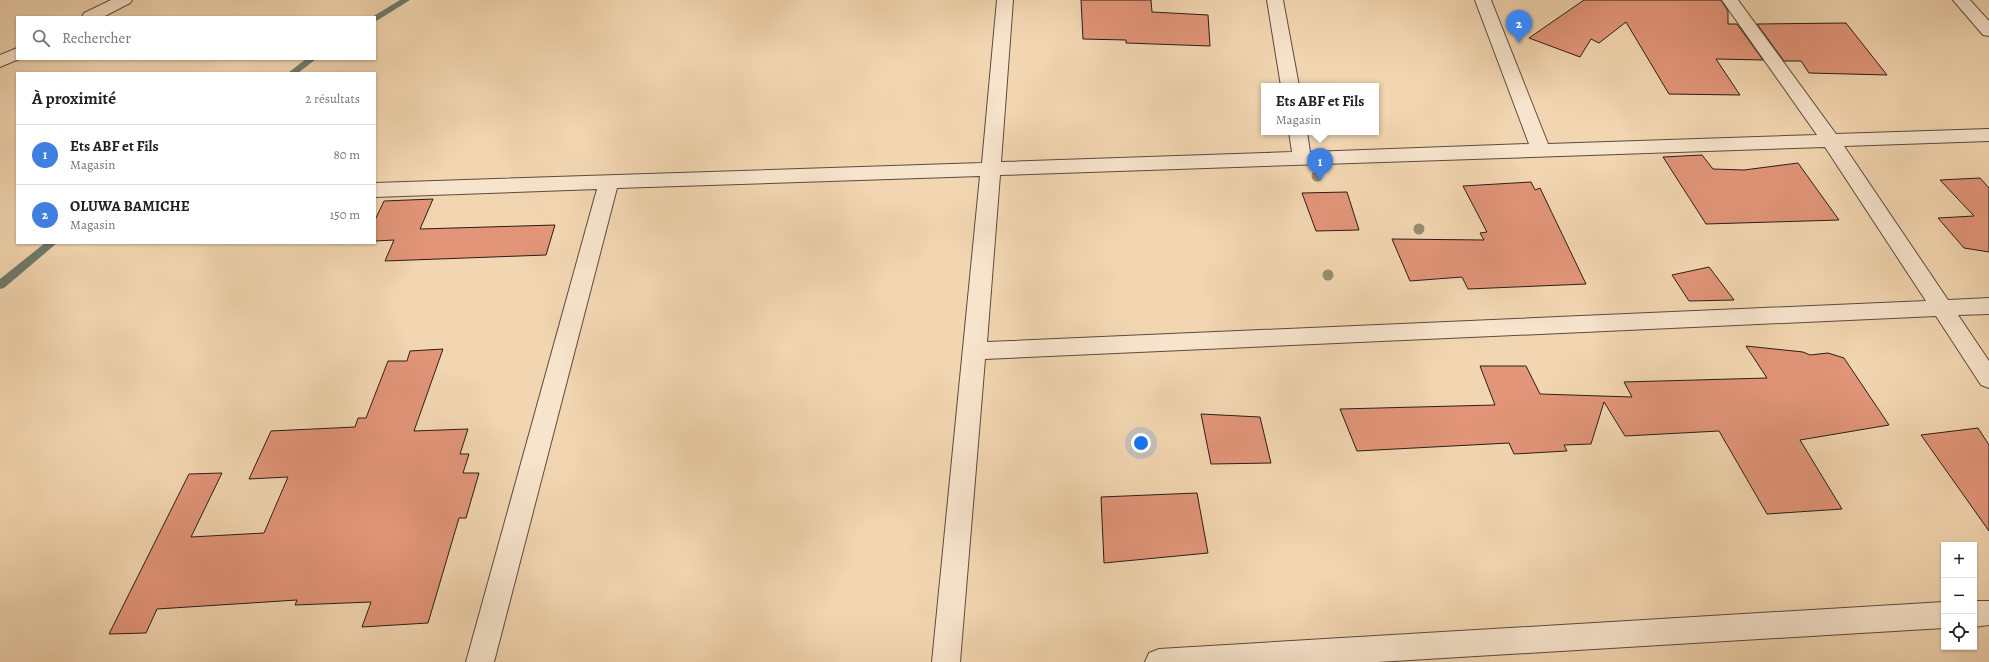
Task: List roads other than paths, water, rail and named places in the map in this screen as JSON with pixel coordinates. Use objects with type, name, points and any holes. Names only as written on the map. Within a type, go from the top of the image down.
[{"type":"street","points":[[92,16],[124,0]]},
{"type":"street","points":[[946,662],[975,351],[1005,0]]},
{"type":"street","points":[[1275,0],[1289,83]]},
{"type":"street","points":[[1483,0],[1541,151]]},
{"type":"street","points":[[1730,0],[1831,141],[1989,379]]},
{"type":"street","points":[[1960,0],[1989,31]]},
{"type":"street","points":[[0,62],[16,54]]},
{"type":"street","points":[[1298,135],[1302,159]]},
{"type":"street","points":[[376,190],[1989,135]]},
{"type":"street","points":[[480,662],[609,182]]},
{"type":"street","points":[[975,351],[1989,306]]},
{"type":"street","points":[[1977,614],[1989,613]]},
{"type":"street","points":[[1159,662],[1941,615]]},
{"type":"waterway","points":[[376,17],[406,0]]},
{"type":"waterway","points":[[293,72],[311,60]]},
{"type":"waterway","points":[[0,285],[51,244]]},
{"type":"place","name":"OLUWA BAMICHE","points":[[1519,43]]},
{"type":"place","name":"Ets ABF et Fils","points":[[1320,181]]}]
